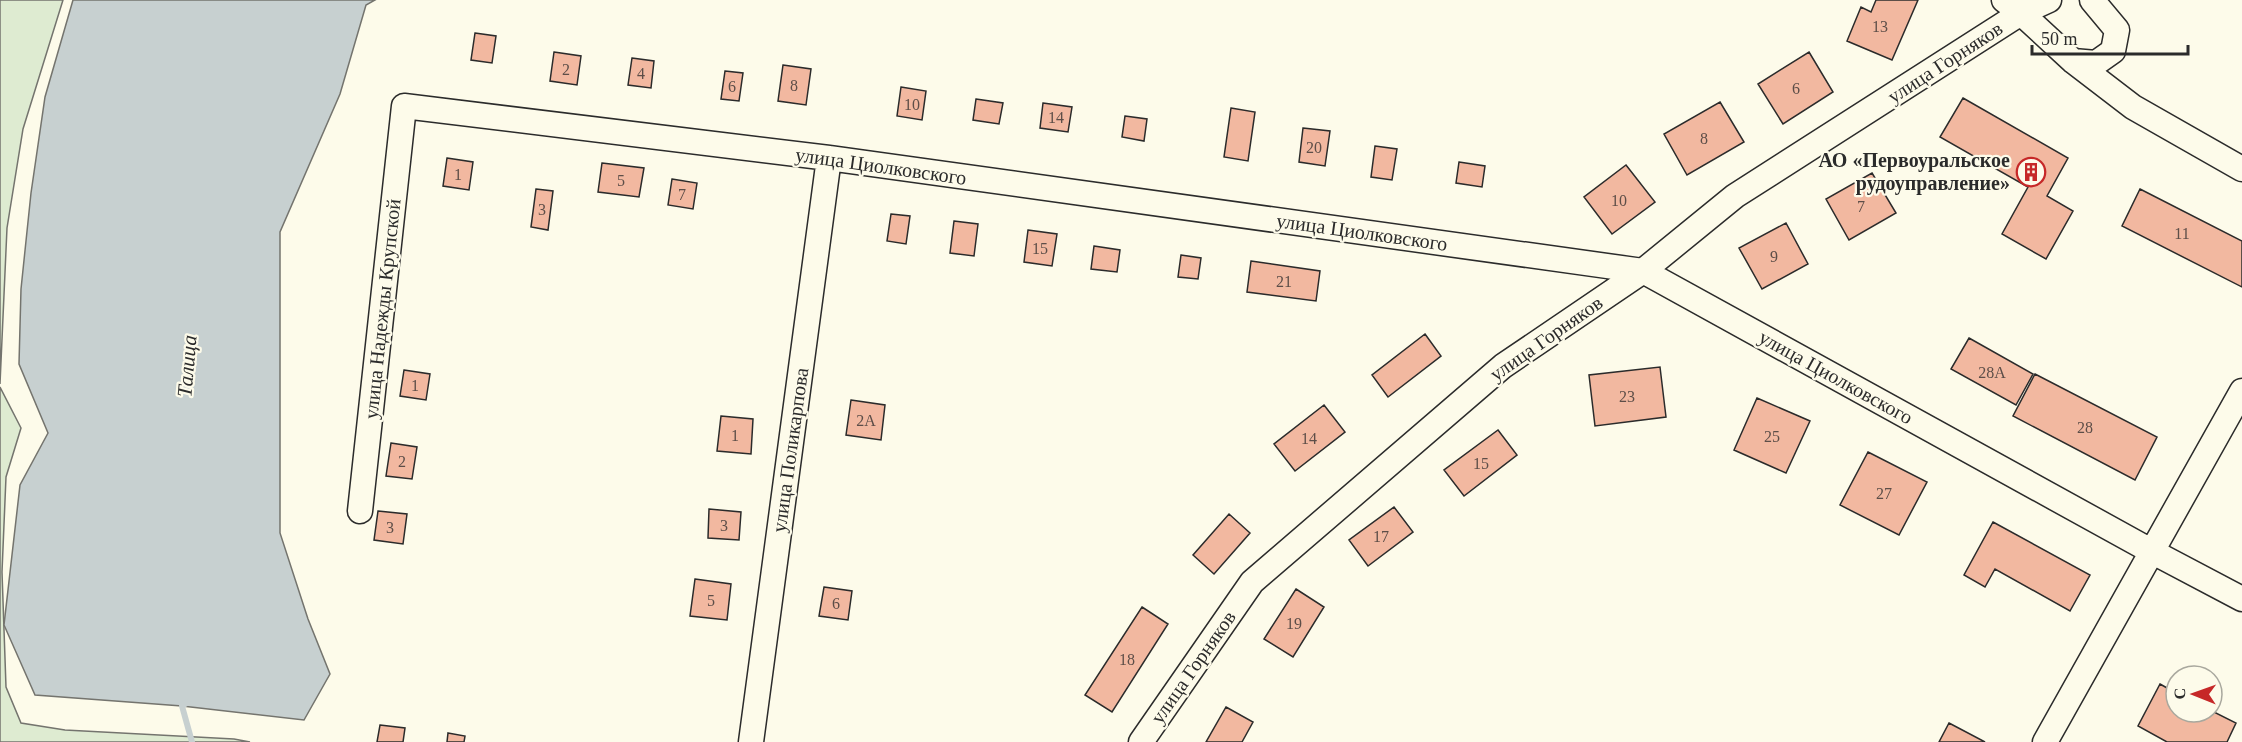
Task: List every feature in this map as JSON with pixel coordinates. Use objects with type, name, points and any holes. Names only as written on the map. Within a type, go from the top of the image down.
[{"type":"street","name":"улица Горняков","points":[[1141,742],[1251,582],[1503,366],[1643,271],[1735,196],[2013,6],[2049,0]]},
{"type":"street","points":[[2073,61],[2096,63],[2113,51],[2117,30],[2092,0]]},
{"type":"street","points":[[2013,6],[2073,61],[2133,107],[2242,169]]},
{"type":"street","name":"улица Циолковского","points":[[404,106],[829,158],[1643,271],[2242,599]]},
{"type":"street","name":"улица Надежды Крупской","points":[[360,511],[404,106]]},
{"type":"street","name":"улица Поликарпова","points":[[751,742],[829,158]]},
{"type":"street","points":[[2045,742],[2242,391]]},
{"type":"green space","points":[[0,0],[63,0],[23,129],[7,228],[0,384]]},
{"type":"green space","points":[[0,387],[21,428],[6,477],[2,572],[6,687],[21,723],[65,730],[234,739],[250,742],[0,742]]},
{"type":"water","points":[[73,0],[375,0],[366,5],[340,94],[280,232],[280,533],[308,619],[330,674],[304,720],[182,706],[35,695],[4,625],[20,485],[48,433],[19,364],[21,289],[31,193],[45,97]]},
{"type":"building","points":[[1876,0],[1918,0],[1892,60],[1847,41],[1861,7],[1871,12]]},
{"type":"building","points":[[475,33],[496,36],[492,63],[471,60]]},
{"type":"building","points":[[554,52],[581,56],[577,85],[550,81]]},
{"type":"building","points":[[1809,52],[1833,92],[1783,124],[1758,84]]},
{"type":"building","points":[[632,58],[654,61],[651,88],[628,85]]},
{"type":"building","points":[[783,65],[811,69],[806,105],[778,101]]},
{"type":"building","points":[[725,71],[743,73],[739,101],[721,99]]},
{"type":"building","points":[[901,87],[926,91],[922,120],[897,116]]},
{"type":"building","name":"АО «Первоуральское рудоуправление»","points":[[1963,98],[2068,158],[2047,196],[2073,211],[2046,259],[2002,234],[2028,187],[1940,137]]},
{"type":"building","points":[[976,99],[1003,103],[999,124],[973,120]]},
{"type":"building","points":[[1720,102],[1744,142],[1687,175],[1664,134]]},
{"type":"building","points":[[1043,103],[1072,107],[1068,132],[1040,128]]},
{"type":"building","points":[[1231,108],[1255,112],[1248,161],[1224,157]]},
{"type":"building","points":[[1125,116],[1147,119],[1144,141],[1122,137]]},
{"type":"building","points":[[1303,128],[1330,131],[1325,166],[1299,162]]},
{"type":"building","points":[[1375,146],[1397,149],[1392,180],[1371,177]]},
{"type":"building","points":[[447,158],[473,162],[469,190],[443,186]]},
{"type":"building","points":[[1459,162],[1485,166],[1482,187],[1456,183]]},
{"type":"building","points":[[602,163],[644,168],[639,197],[598,192]]},
{"type":"building","points":[[1626,165],[1655,202],[1612,234],[1584,197]]},
{"type":"building","points":[[1872,173],[1896,213],[1849,240],[1826,199]]},
{"type":"building","points":[[672,179],[697,183],[693,209],[668,205]]},
{"type":"building","points":[[536,189],[553,191],[548,230],[531,227]]},
{"type":"building","points":[[2140,189],[2242,241],[2242,287],[2122,226]]},
{"type":"building","points":[[891,214],[910,216],[906,244],[887,241]]},
{"type":"building","points":[[954,221],[978,224],[974,256],[950,253]]},
{"type":"building","points":[[1786,223],[1808,264],[1762,289],[1739,248]]},
{"type":"building","points":[[1028,230],[1057,234],[1052,266],[1024,262]]},
{"type":"building","points":[[1094,246],[1120,250],[1117,272],[1091,269]]},
{"type":"building","points":[[1181,255],[1201,258],[1198,279],[1178,277]]},
{"type":"building","points":[[1251,261],[1320,271],[1316,301],[1247,292]]},
{"type":"building","points":[[1425,334],[1441,356],[1388,397],[1372,375]]},
{"type":"building","points":[[1969,338],[2033,374],[2016,405],[1951,369]]},
{"type":"building","points":[[1660,367],[1666,417],[1595,426],[1589,375]]},
{"type":"building","points":[[404,370],[430,374],[426,400],[400,396]]},
{"type":"building","points":[[2035,374],[2157,437],[2135,480],[2013,416]]},
{"type":"building","points":[[1757,398],[1810,421],[1786,473],[1734,450]]},
{"type":"building","points":[[851,400],[885,405],[881,440],[846,435]]},
{"type":"building","points":[[1324,405],[1345,432],[1295,471],[1274,444]]},
{"type":"building","points":[[721,416],[753,419],[751,454],[717,451]]},
{"type":"building","points":[[1498,430],[1517,455],[1464,496],[1444,470]]},
{"type":"building","points":[[391,443],[417,447],[412,479],[386,476]]},
{"type":"building","points":[[1868,452],[1927,482],[1899,535],[1840,505]]},
{"type":"building","points":[[1394,507],[1413,532],[1368,566],[1349,540]]},
{"type":"building","points":[[709,509],[741,512],[739,540],[708,538]]},
{"type":"building","points":[[378,511],[407,514],[403,544],[374,540]]},
{"type":"building","points":[[1229,514],[1250,533],[1214,574],[1193,555]]},
{"type":"building","points":[[1993,522],[2090,575],[2070,611],[1995,569],[1985,587],[1964,575]]},
{"type":"building","points":[[695,579],[731,584],[727,620],[690,616]]},
{"type":"building","points":[[824,587],[852,591],[848,620],[819,616]]},
{"type":"building","points":[[1296,589],[1324,607],[1293,657],[1264,639]]},
{"type":"building","points":[[1142,607],[1168,624],[1112,712],[1085,695]]},
{"type":"building","points":[[2160,684],[2164,686],[2164,724],[2224,724],[2224,717],[2236,723],[2227,742],[2167,742],[2138,726]]},
{"type":"building","points":[[1226,707],[1253,722],[1242,742],[1206,742]]},
{"type":"building","points":[[1949,723],[1985,742],[1939,742]]},
{"type":"building","points":[[380,725],[405,728],[403,742],[377,742]]},
{"type":"building","points":[[448,733],[465,736],[464,742],[447,742]]},
{"type":"waterway","name":"Талица","points":[[188,702],[182,706],[192,742]]},
{"type":"place","name":"АО «Первоуральское рудоуправление»","points":[[2031,172]]}]
